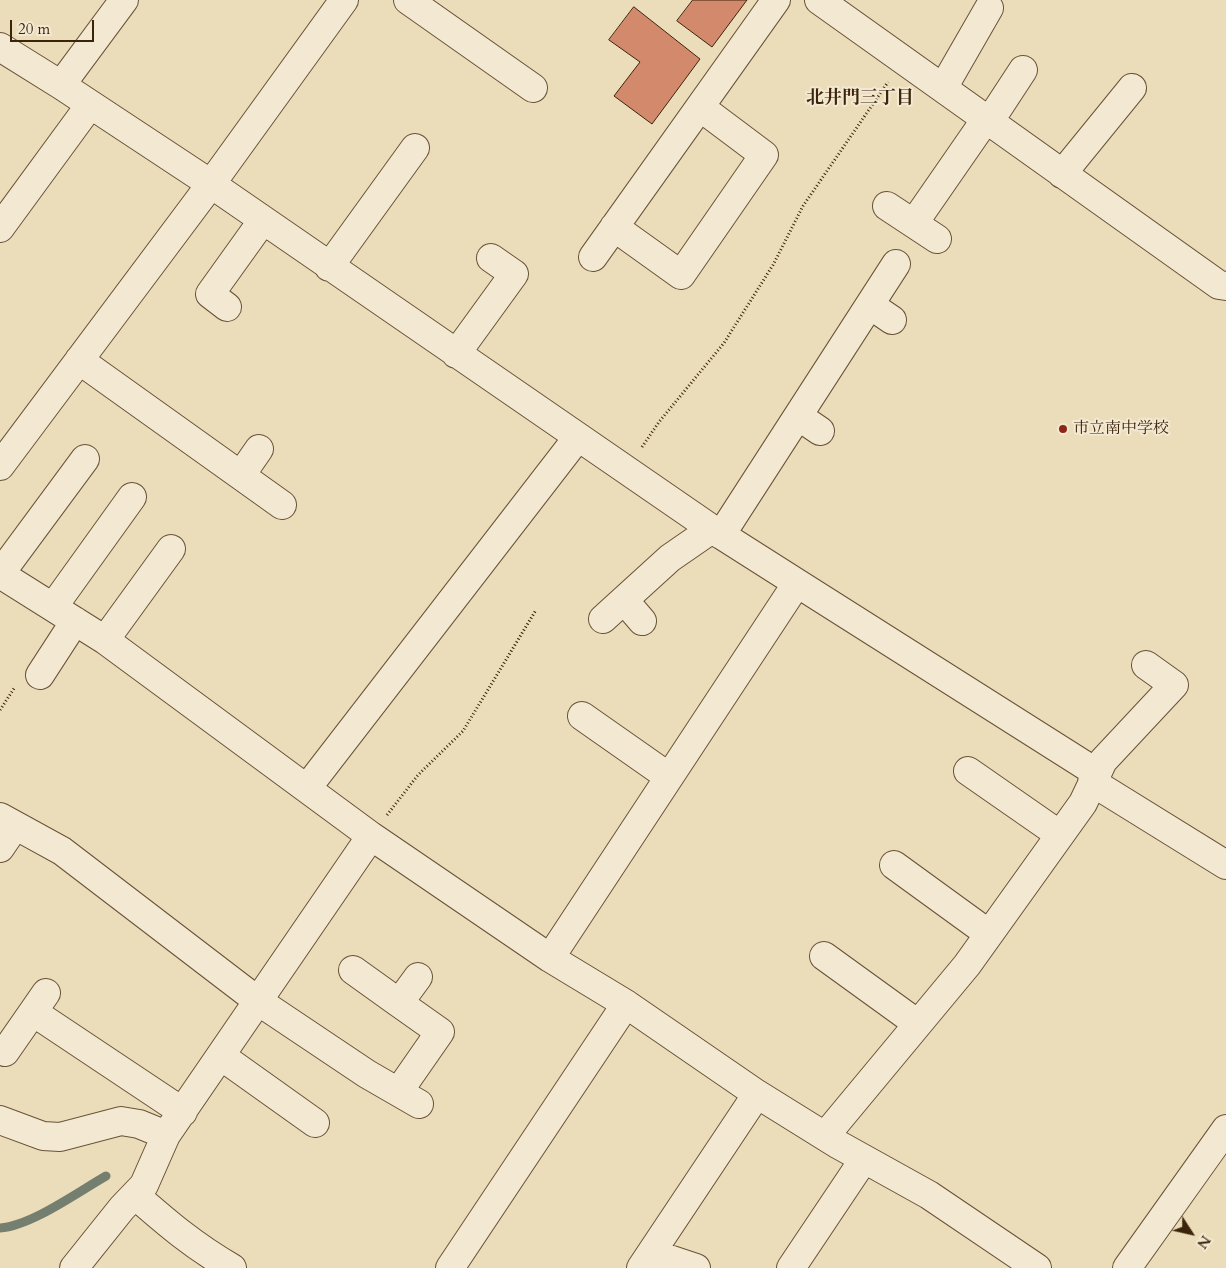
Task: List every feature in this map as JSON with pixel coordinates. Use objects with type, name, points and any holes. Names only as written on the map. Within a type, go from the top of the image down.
[{"type":"street","points":[[61,85],[124,0]]},
{"type":"street","points":[[0,466],[211,184],[344,0]]},
{"type":"street","points":[[408,0],[534,88]]},
{"type":"street","points":[[593,257],[776,0]]},
{"type":"street","points":[[822,1],[1219,285],[1226,286]]},
{"type":"street","points":[[943,88],[989,8]]},
{"type":"street","points":[[0,47],[211,184],[716,532],[797,583],[1226,865]]},
{"type":"street","points":[[914,223],[1023,70]]},
{"type":"street","points":[[1062,174],[1132,88]]},
{"type":"street","points":[[0,228],[90,105]]},
{"type":"street","points":[[614,227],[681,275],[764,155],[700,107]]},
{"type":"street","points":[[329,267],[415,148]]},
{"type":"street","points":[[887,206],[937,239]]},
{"type":"street","points":[[227,307],[210,294],[262,220]]},
{"type":"street","points":[[456,354],[514,274],[491,258]]},
{"type":"street","points":[[603,619],[670,558],[716,532],[809,423],[870,305],[896,264]]},
{"type":"street","points":[[870,305],[892,320]]},
{"type":"street","points":[[79,360],[282,504]]},
{"type":"street","points":[[307,788],[578,437]]},
{"type":"street","points":[[241,475],[259,449]]},
{"type":"street","points":[[85,459],[0,574],[105,640],[371,836],[550,958],[626,1004],[757,1094],[825,1136],[929,1195],[1037,1268]]},
{"type":"street","points":[[40,675],[64,614],[132,497]]},
{"type":"street","points":[[105,640],[171,549]]},
{"type":"street","points":[[550,958],[797,583]]},
{"type":"street","points":[[624,600],[642,621]]},
{"type":"street","points":[[825,1136],[918,1024],[989,934],[1083,802],[1103,761],[1174,685],[1146,665]]},
{"type":"street","points":[[582,716],[669,776]]},
{"type":"street","points":[[968,771],[1060,835]]},
{"type":"street","points":[[0,848],[8,821],[62,851],[258,1002],[367,1074],[409,1097],[440,1032],[353,970]]},
{"type":"street","points":[[74,1268],[144,1185],[166,1136],[371,836]]},
{"type":"street","points":[[894,865],[989,934]]},
{"type":"street","points":[[824,956],[918,1024]]},
{"type":"street","points":[[399,1003],[418,977]]},
{"type":"street","points":[[5,1052],[40,1002],[183,1112]]},
{"type":"street","points":[[450,1268],[626,1004]]},
{"type":"street","points":[[221,1056],[315,1124]]},
{"type":"street","points":[[645,1263],[757,1094]]},
{"type":"street","points":[[0,1120],[43,1136],[60,1137],[121,1122],[139,1124],[166,1136]]},
{"type":"street","points":[[1127,1268],[1226,1129]]},
{"type":"street","points":[[790,1268],[864,1158]]},
{"type":"street","points":[[135,1195],[166,1224],[198,1248],[232,1268]]},
{"type":"street","points":[[645,1263],[672,1260],[696,1268]]},
{"type":"path","points":[[626,470],[659,422],[724,343],[773,265],[803,206],[903,60]]},
{"type":"path","points":[[371,836],[418,775],[463,731],[536,610]]},
{"type":"building","points":[[693,0],[747,0],[712,47],[677,21]]},
{"type":"building","points":[[634,7],[700,59],[652,124],[614,96],[640,62],[609,40]]},
{"type":"waterway","points":[[0,1228],[12,1226],[40,1215],[106,1176]]},
{"type":"place","name":"市立南中学校","points":[[1063,429]]},
{"type":"district","name":"北井門三丁目","points":[[860,99]]}]
